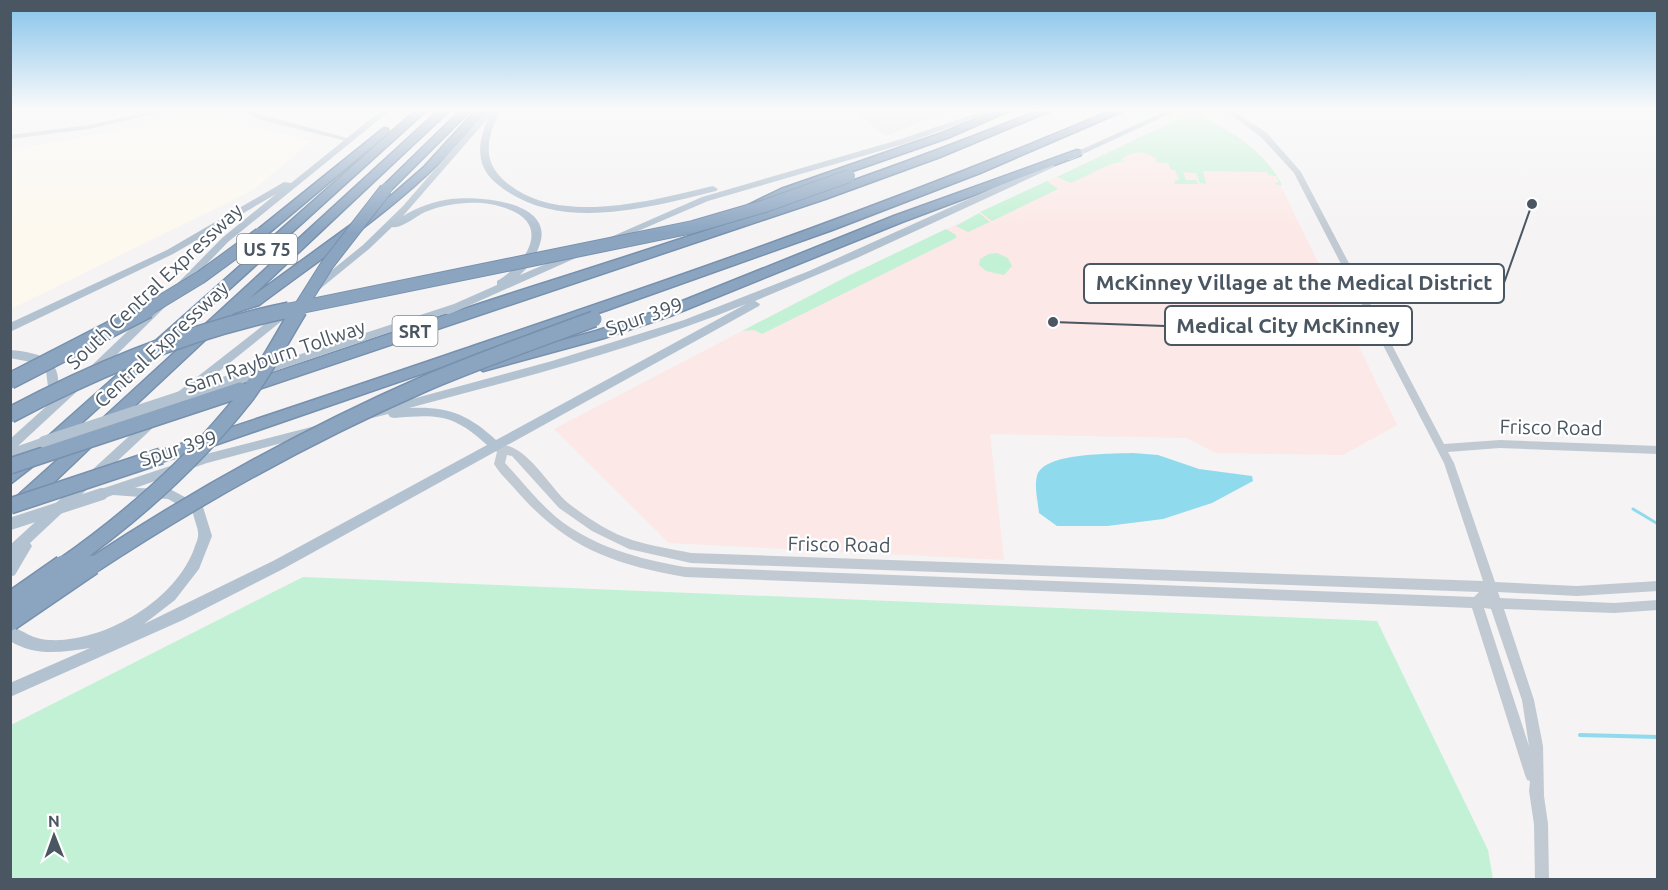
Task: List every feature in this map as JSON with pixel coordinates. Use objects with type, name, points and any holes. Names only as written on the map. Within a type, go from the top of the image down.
[{"type":"highway","points":[[10,381],[71,352],[148,310],[220,264],[361,151]]},
{"type":"highway","name":"Central Expressway","points":[[10,478],[377,151]]},
{"type":"highway","name":"Central Expressway","points":[[10,513],[401,151]]},
{"type":"highway","points":[[10,602],[105,536],[196,455],[247,394],[327,265],[386,189],[425,151]]},
{"type":"highway","points":[[228,311],[255,302],[370,218],[427,170],[445,151]]},
{"type":"highway","points":[[589,273],[674,241],[806,183],[901,151]]},
{"type":"highway","points":[[10,415],[120,361],[221,326],[282,311],[693,227],[765,206],[920,151]]},
{"type":"highway","name":"Sam Rayburn Tollway","points":[[10,466],[815,200],[943,151]]},
{"type":"highway","points":[[10,506],[294,415],[786,245],[923,194],[1025,151]]},
{"type":"highway","points":[[294,415],[546,349],[665,313],[898,219],[1077,153]]},
{"type":"highway","points":[[10,621],[171,516],[295,446],[423,384],[594,319],[737,270],[849,228],[887,213],[923,194]]},
{"type":"main road","name":"South Central Expressway","points":[[10,446],[144,323],[225,240],[336,151]]},
{"type":"main road","points":[[366,247],[414,199],[455,151]]},
{"type":"main road","points":[[484,151],[484,159],[488,171],[510,191],[542,204],[582,210],[626,207],[794,172]]},
{"type":"main road","points":[[10,453],[446,311],[523,280],[677,209],[871,151]]},
{"type":"main road","name":"Spur 399","points":[[132,486],[206,459],[621,344],[731,307],[808,275],[1082,151]]},
{"type":"main road","points":[[10,328],[170,252],[311,170]]},
{"type":"main road","points":[[10,554],[186,391],[366,247],[409,216],[450,202],[498,202],[516,207],[527,215],[536,230],[537,239],[530,259],[505,281],[446,311]]},
{"type":"main road","points":[[10,690],[178,616],[278,565],[499,448],[808,275]]},
{"type":"main road","points":[[10,354],[42,360],[54,372],[56,384],[33,427]]},
{"type":"main road","points":[[360,418],[425,412],[444,413],[473,424],[499,448]]},
{"type":"main road","points":[[10,524],[132,486],[177,495],[190,502],[200,513],[204,522],[205,539],[199,558],[183,584],[147,616],[112,636],[86,644],[63,647],[38,646],[16,638],[10,632]]},
{"type":"main road","points":[[10,571],[33,531]]},
{"type":"street","points":[[1279,151],[1297,172],[1443,448],[1492,587],[1528,700],[1536,746],[1542,879]]},
{"type":"street","name":"Frisco Road","points":[[1443,448],[1500,444],[1658,450]]},
{"type":"street","points":[[499,448],[499,464],[537,506],[575,536],[596,548],[642,565],[685,572],[1614,608],[1658,605]]},
{"type":"street","name":"Frisco Road","points":[[499,448],[516,453],[563,505],[597,528],[629,544],[691,558],[1577,591],[1658,586]]},
{"type":"street","points":[[685,572],[691,558]]},
{"type":"street","points":[[998,569],[999,585]]},
{"type":"street","points":[[1272,578],[1277,595]]},
{"type":"street","points":[[1476,603],[1492,587]]},
{"type":"street","points":[[1476,603],[1537,795]]},
{"type":"shaded area","points":[[11,151],[300,151],[253,190],[11,309]]},
{"type":"shaded area","points":[[1112,151],[1255,151],[1272,168],[1397,425],[1343,455],[1216,453],[1187,438],[990,434],[1004,560],[669,543],[554,429],[850,275]]},
{"type":"green space","points":[[1112,151],[1254,151],[1274,172],[1282,185],[1274,184],[1279,182],[1276,176],[1269,175],[1267,172],[1203,171],[1206,184],[1200,183],[1196,173],[1183,172],[1186,180],[1197,180],[1198,184],[1175,184],[1174,181],[1179,180],[1175,170],[1171,170],[1168,163],[1155,162],[1157,159],[1139,153],[1126,156],[1121,159],[1124,161],[1111,164],[1071,183],[1057,177]]},
{"type":"green space","points":[[1047,181],[1058,189],[992,221],[980,212]]},
{"type":"green space","points":[[979,213],[990,222],[968,232],[956,226]]},
{"type":"green space","points":[[946,229],[956,235],[956,238],[762,334],[754,330],[742,331],[850,275]]},
{"type":"green space","points":[[997,253],[1008,258],[1012,266],[1004,275],[986,271],[979,265],[980,259]]},
{"type":"green space","points":[[303,577],[1377,621],[1488,850],[1493,879],[11,879],[11,725]]},
{"type":"water","points":[[1133,453],[1158,455],[1199,469],[1252,476],[1253,481],[1212,503],[1163,519],[1107,526],[1057,526],[1039,513],[1036,480],[1042,468],[1064,458]]},
{"type":"waterway","points":[[1633,509],[1658,524]]},
{"type":"waterway","points":[[1580,735],[1658,737]]},
{"type":"place","name":"McKinney Village at the Medical District","points":[[1532,204]]},
{"type":"place","name":"Medical City McKinney","points":[[1053,322]]}]
